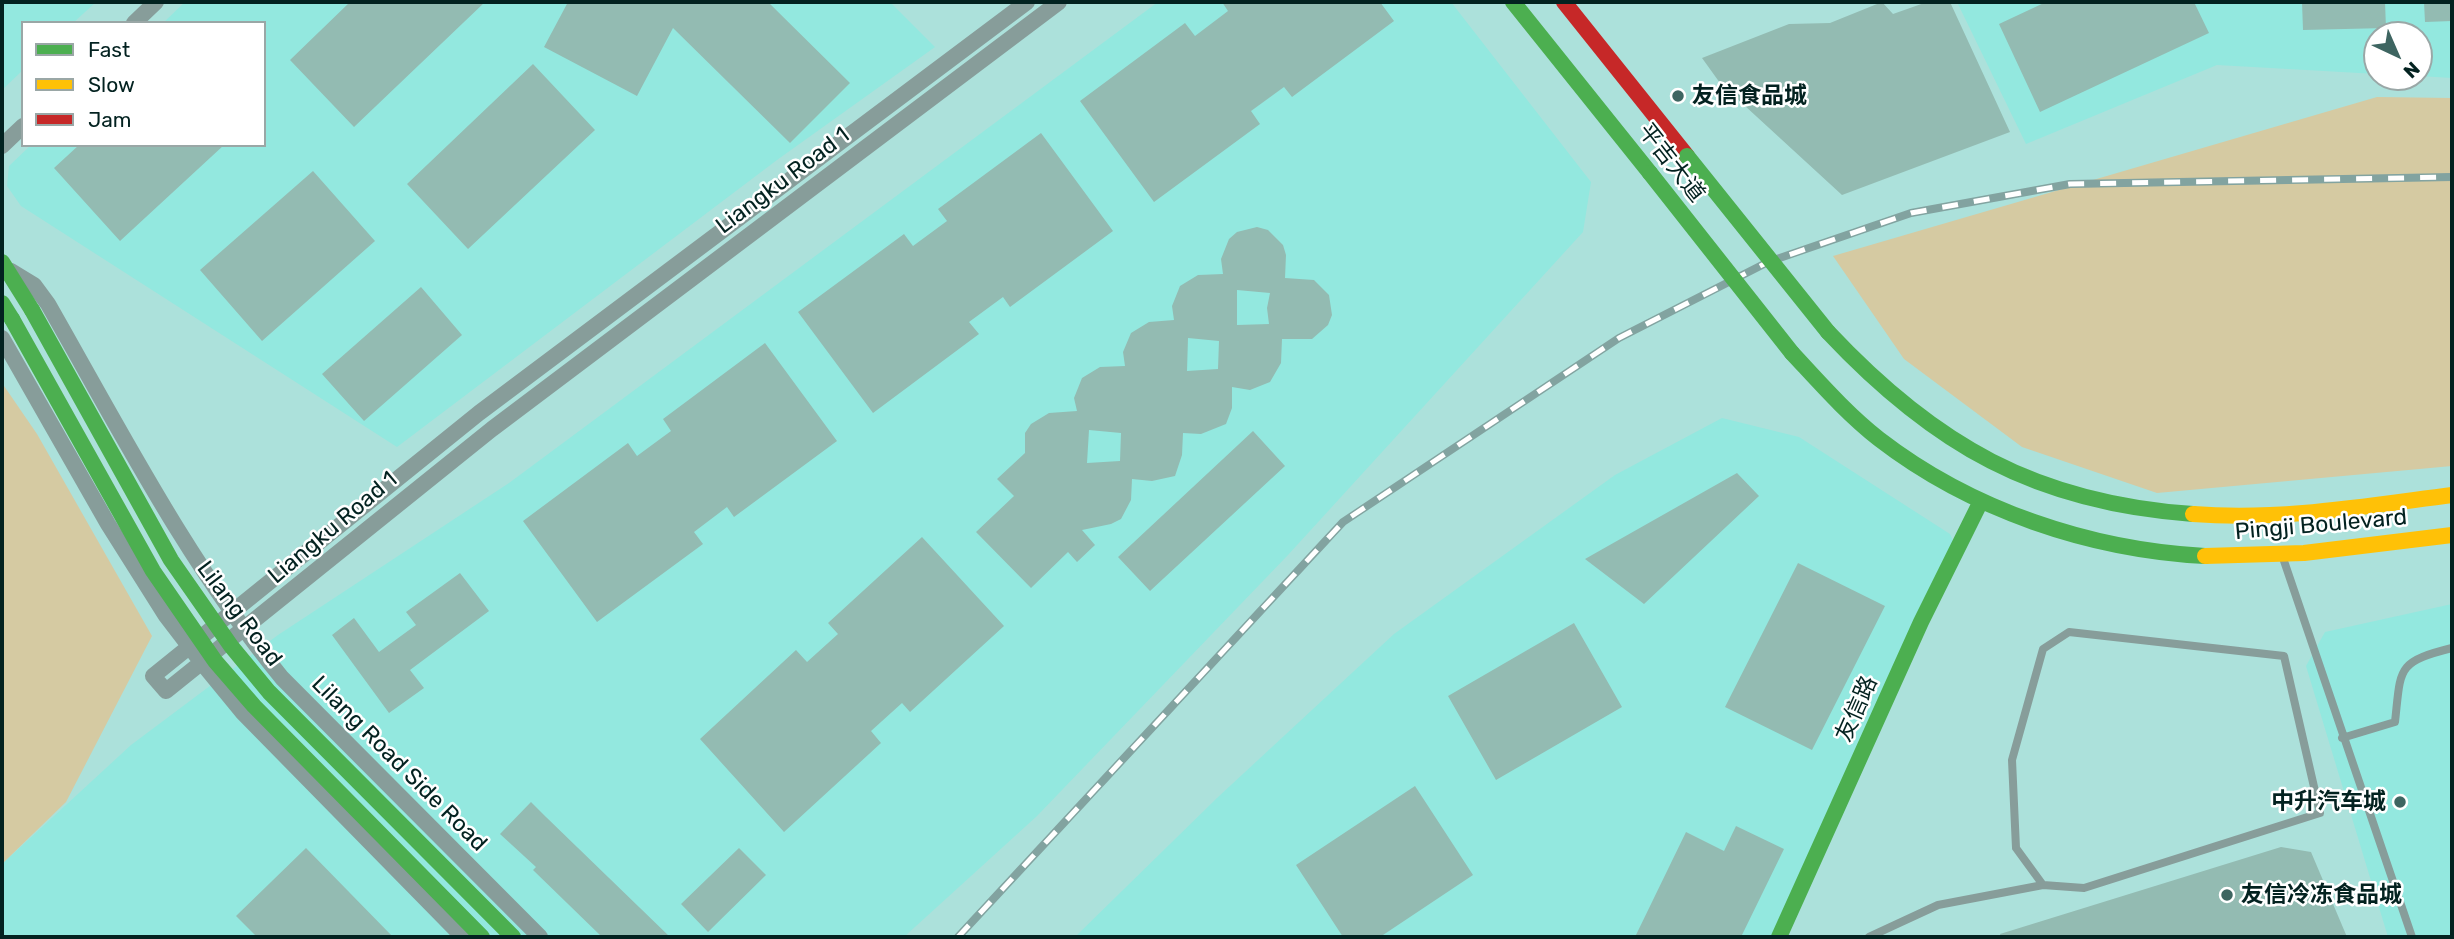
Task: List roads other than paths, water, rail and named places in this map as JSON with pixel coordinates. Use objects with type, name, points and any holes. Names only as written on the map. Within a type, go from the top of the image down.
[{"type":"street","points":[[136,21],[156,2]]},
{"type":"street","name":"Liangku Road 1","points":[[1027,2],[479,413],[391,481],[232,614],[153,676],[166,691],[492,429],[1059,2]]},
{"type":"street","name":"平吉大道","points":[[1513,2],[1792,353]]},
{"type":"street","name":"平吉大道","points":[[1563,2],[1828,332]]},
{"type":"street","points":[[2,146],[21,128]]},
{"type":"street","name":"Lilang Road Side Road","points":[[4,265],[34,285],[48,304],[188,550],[232,614],[282,678],[540,937]]},
{"type":"street","name":"Lilang Road","points":[[4,265],[32,310],[171,560],[231,646],[269,692],[513,937]]},
{"type":"street","name":"Lilang Road","points":[[2,303],[153,571],[215,661],[254,706],[482,937]]},
{"type":"street","name":"Pingji Boulevard","points":[[1828,332],[1870,378],[1919,418],[2024,477],[2078,494],[2145,508],[2214,516],[2280,515],[2452,495]]},
{"type":"street","points":[[2,338],[108,524],[202,663],[243,712],[463,937]]},
{"type":"street","name":"Pingji Boulevard","points":[[1792,353],[1842,407],[1895,451],[1988,504],[2067,533],[2138,548],[2212,557],[2282,556],[2452,535]]},
{"type":"street","name":"友信路","points":[[1832,861],[1988,504]]},
{"type":"street","name":"友信路","points":[[1779,937],[1921,622],[1988,504]]},
{"type":"lane","points":[[2282,556],[2412,937]]},
{"type":"lane","points":[[1868,937],[1938,905],[2043,885],[2084,888],[2319,813],[2284,656],[2069,632],[2043,649],[2012,760],[2016,848],[2043,885]]},
{"type":"lane","points":[[2342,738],[2395,722],[2400,673],[2416,657],[2452,648]]},
{"type":"railway","points":[[958,937],[1343,522],[1619,338],[1768,262],[1911,213],[2070,184],[2452,177]]},
{"type":"place","name":"友信食品城","points":[[1678,96]]},
{"type":"place","name":"中升汽车城","points":[[2400,802]]},
{"type":"place","name":"友信冷冻食品城","points":[[2227,895]]}]
